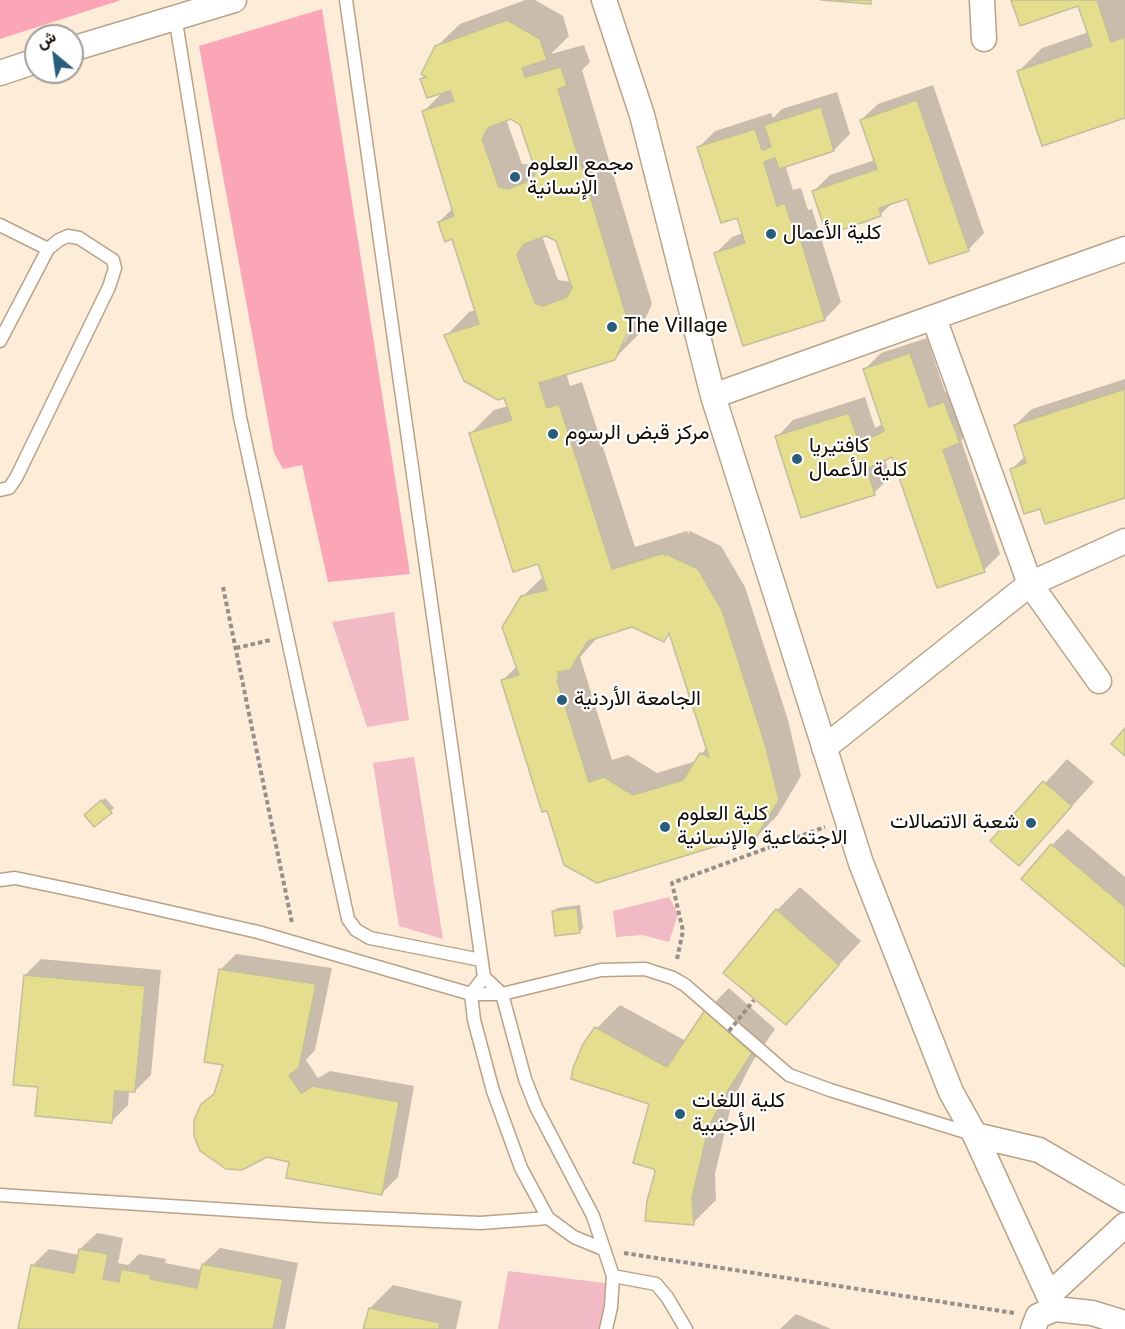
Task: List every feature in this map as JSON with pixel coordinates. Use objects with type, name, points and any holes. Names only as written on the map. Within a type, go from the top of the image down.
[{"type":"street","points":[[84,45],[234,0]]},
{"type":"street","points":[[604,0],[644,125],[713,396],[846,819],[921,1019],[951,1092],[975,1135],[1044,1312]]},
{"type":"street","points":[[982,0],[984,39]]},
{"type":"street","points":[[0,73],[24,65]]},
{"type":"street","points":[[713,396],[1125,249]]},
{"type":"street","points":[[934,318],[1030,584],[1099,681]]},
{"type":"street","points":[[824,748],[1030,584],[1125,541]]},
{"type":"street","points":[[975,1135],[1039,1150],[1125,1200]]},
{"type":"street","points":[[1044,1312],[1125,1225]]},
{"type":"street","points":[[1044,1312],[1092,1313],[1125,1323]]},
{"type":"lane","points":[[346,0],[484,977],[502,994],[525,1079],[559,1155],[593,1216],[613,1276],[611,1307],[606,1329]]},
{"type":"lane","points":[[175,16],[238,405],[347,914],[351,924],[363,935],[481,960]]},
{"type":"lane","points":[[0,225],[48,249]]},
{"type":"lane","points":[[0,341],[48,249],[68,236],[79,238],[109,255],[115,268],[109,287],[16,478],[9,488],[0,490]]},
{"type":"lane","points":[[0,880],[15,878],[82,891],[296,941],[471,994],[502,994],[601,970],[636,968],[673,978],[789,1075],[975,1135]]},
{"type":"lane","points":[[484,977],[471,994],[483,1060],[506,1130],[536,1199],[548,1218],[574,1237],[603,1249]]},
{"type":"lane","points":[[0,1195],[358,1218],[480,1223],[548,1218]]},
{"type":"lane","points":[[613,1276],[656,1284],[667,1297],[686,1329]]},
{"type":"path","points":[[222,587],[296,941]]},
{"type":"path","points":[[236,648],[287,637]]},
{"type":"path","points":[[673,978],[684,931],[672,883],[846,819]]},
{"type":"path","points":[[729,1031],[754,1000]]},
{"type":"path","points":[[603,1249],[1044,1312]]},
{"type":"shaded area","name":"الجامعة الأردنية","points":[[0,0],[1125,0],[1125,1329],[0,1329]]},
{"type":"shaded area","points":[[0,0],[121,0],[47,24],[24,24],[24,31],[0,39]]},
{"type":"shaded area","points":[[322,9],[410,574],[328,582],[302,465],[283,469],[274,453],[199,46]]},
{"type":"shaded area","points":[[394,612],[409,720],[367,727],[332,622]]},
{"type":"shaded area","points":[[414,757],[443,939],[399,926],[373,763]]},
{"type":"shaded area","points":[[669,897],[678,914],[669,942],[642,935],[616,937],[613,911]]},
{"type":"shaded area","points":[[508,1271],[612,1284],[601,1329],[498,1329]]},
{"type":"building","points":[[821,0],[871,0],[871,4]]},
{"type":"building","points":[[1011,0],[1097,0],[1111,42],[1125,37],[1125,118],[1042,146],[1017,71],[1092,46],[1078,6],[1020,26]]},
{"type":"building","points":[[507,20],[540,39],[547,60],[522,68],[525,77],[561,67],[567,86],[558,89],[630,328],[615,360],[539,383],[547,408],[559,404],[612,569],[664,553],[665,556],[666,554],[698,569],[722,610],[765,744],[779,800],[754,841],[746,837],[597,883],[564,865],[547,811],[542,812],[501,680],[519,675],[502,627],[521,596],[547,590],[538,564],[513,572],[469,433],[512,420],[504,398],[498,400],[464,381],[444,335],[479,324],[452,239],[445,242],[438,222],[454,216],[422,111],[454,101],[450,91],[427,98],[420,79],[426,77],[421,74],[435,46]],"holes":[[[511,119],[520,125],[536,172],[531,180],[508,189],[499,187],[482,139],[488,128]],[[546,236],[556,241],[572,288],[567,297],[543,306],[535,303],[517,255],[524,244]],[[632,627],[664,642],[669,633],[709,757],[700,753],[683,780],[633,795],[604,777],[589,782],[557,680],[559,679],[558,672],[570,670],[588,641]]]},
{"type":"building","points":[[917,100],[969,251],[929,264],[907,199],[879,208],[881,216],[827,235],[812,191],[877,169],[860,120]]},
{"type":"building","name":"كلية الأعمال","points":[[821,107],[834,151],[779,169],[775,158],[764,162],[777,206],[785,203],[792,225],[796,224],[825,320],[743,346],[714,253],[745,243],[737,218],[721,223],[697,147],[755,129],[762,150],[771,147],[764,125]]},
{"type":"building","points":[[910,353],[929,407],[944,402],[960,443],[943,450],[985,572],[937,588],[892,457],[867,469],[875,495],[801,518],[775,436],[849,413],[859,443],[884,431],[863,369]]},
{"type":"building","points":[[1125,389],[1125,498],[1045,524],[1040,509],[1024,514],[1010,469],[1026,463],[1014,425]]},
{"type":"building","points":[[1125,728],[1125,756],[1111,744]]},
{"type":"building","name":"شعبة الاتصالات","points":[[1043,781],[1072,806],[1019,866],[990,841]]},
{"type":"building","points":[[101,800],[112,813],[94,827],[84,815]]},
{"type":"building","points":[[1051,844],[1125,907],[1125,967],[1021,879]]},
{"type":"building","points":[[577,908],[580,933],[555,936],[552,911]]},
{"type":"building","points":[[776,909],[839,965],[786,1025],[723,973]]},
{"type":"building","points":[[219,969],[316,984],[299,1068],[289,1075],[301,1093],[313,1086],[399,1102],[382,1195],[286,1178],[289,1162],[267,1157],[242,1170],[226,1169],[200,1151],[194,1136],[194,1120],[201,1104],[214,1094],[223,1065],[204,1062]]},
{"type":"building","points":[[24,975],[145,986],[135,1092],[115,1091],[112,1123],[35,1116],[38,1087],[13,1085]]},
{"type":"building","name":"كلية اللغات الأجنبية","points":[[705,1010],[752,1053],[709,1126],[692,1198],[694,1225],[645,1221],[647,1201],[655,1172],[654,1169],[633,1163],[649,1104],[571,1079],[573,1068],[583,1044],[595,1027],[667,1067]]},
{"type":"building","points":[[79,1249],[108,1254],[103,1279],[119,1282],[121,1269],[151,1275],[150,1279],[197,1288],[202,1264],[283,1279],[273,1329],[18,1329],[31,1265],[74,1273]]},
{"type":"building","points":[[369,1308],[440,1323],[439,1329],[363,1329]]},
{"type":"place","name":"مجمع العلوم الإنسانية","points":[[515,177]]},
{"type":"place","name":"كلية الأعمال","points":[[771,234]]},
{"type":"place","name":"The Village","points":[[612,327]]},
{"type":"place","name":"مركز قبض الرسوم","points":[[553,434]]},
{"type":"place","name":"كافتيريا كلية الأعمال","points":[[797,459]]},
{"type":"place","name":"الجامعة الأردنية","points":[[562,700]]},
{"type":"place","name":"شعبة الاتصالات","points":[[1031,823]]},
{"type":"place","name":"كلية العلوم الاجتماعية والإنسانية","points":[[665,827]]},
{"type":"place","name":"كلية اللغات الأجنبية","points":[[680,1114]]}]
